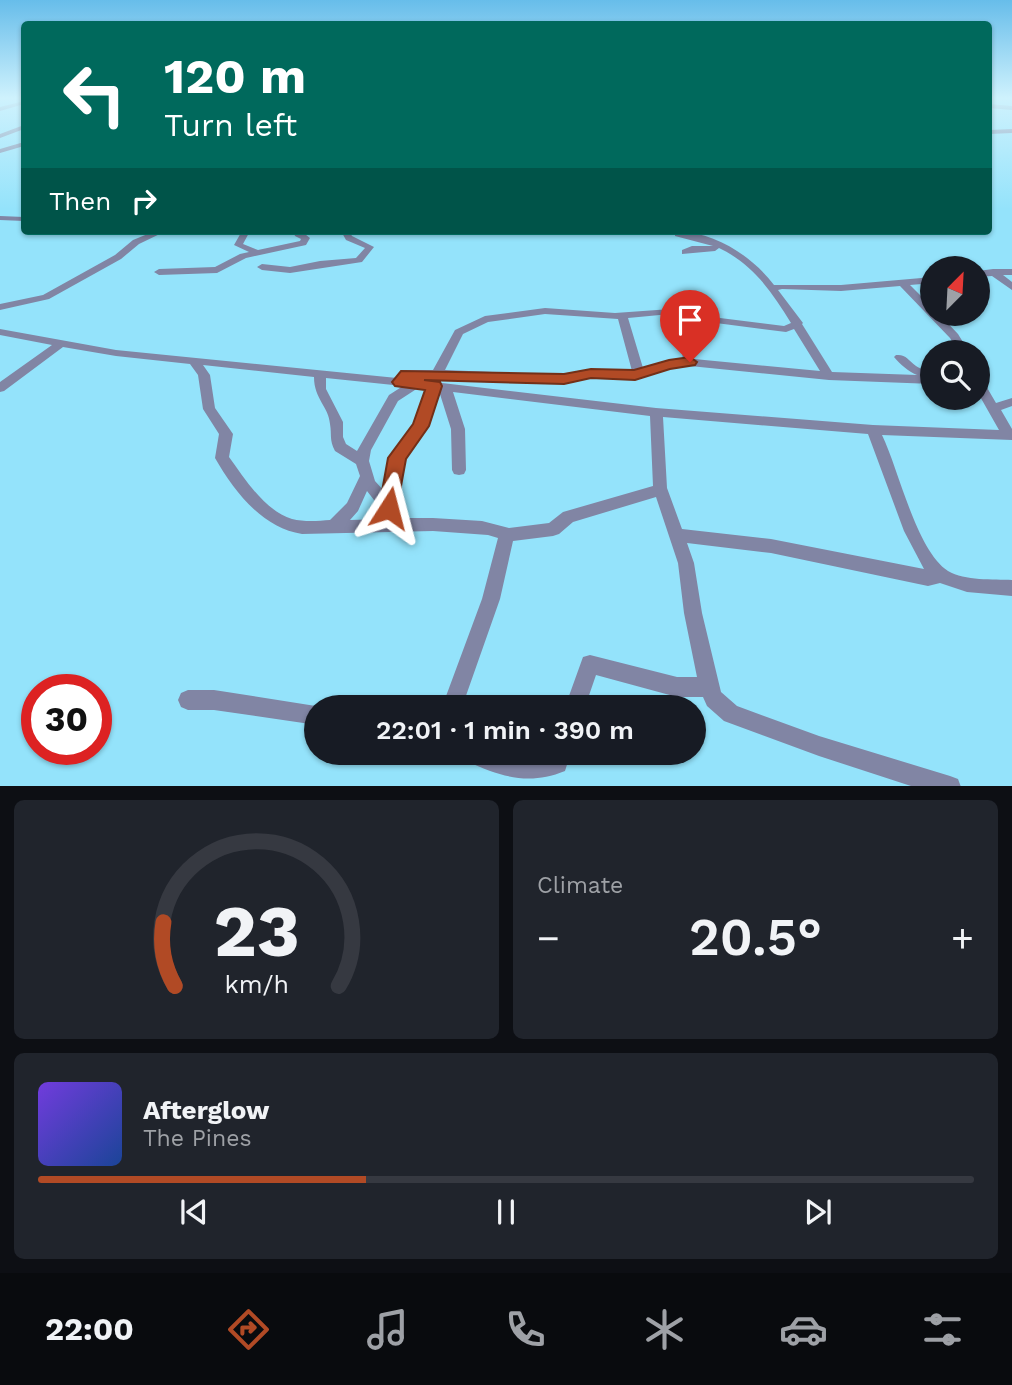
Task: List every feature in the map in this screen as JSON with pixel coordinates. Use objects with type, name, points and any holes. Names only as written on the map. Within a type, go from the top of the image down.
[{"type":"street","points":[[0,150],[21,145]]},
{"type":"street","points":[[0,218],[21,219]]},
{"type":"street","points":[[0,307],[46,297],[112,260],[136,242],[153,235]]},
{"type":"street","points":[[244,235],[238,245],[264,252]]},
{"type":"street","points":[[159,272],[170,269],[212,271],[232,264],[243,256],[303,243],[306,238],[300,235]]},
{"type":"street","points":[[262,267],[290,270],[359,260],[370,247],[347,235]]},
{"type":"street","points":[[684,235],[700,238],[745,259],[798,323],[829,376]]},
{"type":"street","points":[[685,252],[699,248],[730,250]]},
{"type":"street","points":[[990,272],[1012,272]]},
{"type":"street","points":[[993,272],[1012,287]]},
{"type":"street","points":[[771,288],[920,282]]},
{"type":"street","points":[[904,284],[957,340]]},
{"type":"street","points":[[387,527],[397,458],[421,426],[459,332],[485,319],[545,311],[622,315],[681,310]]},
{"type":"street","points":[[622,315],[639,374]]},
{"type":"street","points":[[720,321],[786,329],[798,323]]},
{"type":"street","points":[[690,362],[686,351],[692,337],[700,329]]},
{"type":"street","points":[[0,332],[60,344],[416,384],[555,379],[591,373],[639,374],[669,364],[690,362],[829,376],[920,379]]},
{"type":"street","points":[[0,388],[60,344]]},
{"type":"street","points":[[900,357],[920,372]]},
{"type":"street","points":[[193,360],[204,375],[209,409],[226,435],[222,458],[267,512],[285,523],[334,527],[446,524],[498,530],[507,535],[553,528],[565,519],[583,512],[661,490]]},
{"type":"street","points":[[320,374],[320,388],[337,422],[336,437],[340,447],[362,461]]},
{"type":"street","points":[[400,382],[407,374],[439,382],[656,412],[873,430],[1010,435]]},
{"type":"street","points":[[439,382],[458,429],[460,470]]},
{"type":"street","points":[[389,508],[379,498],[362,461],[368,441],[393,398],[416,384]]},
{"type":"street","points":[[993,408],[1012,402]]},
{"type":"street","points":[[990,403],[1010,435]]},
{"type":"street","points":[[656,412],[657,471],[687,563],[693,613],[714,699],[731,714],[819,746],[950,786]]},
{"type":"street","points":[[873,430],[926,559],[940,576]]},
{"type":"street","points":[[334,527],[353,507],[367,476]]},
{"type":"street","points":[[456,695],[491,599],[507,535]]},
{"type":"street","points":[[678,535],[771,546],[928,578],[940,576],[974,584],[1012,587]]},
{"type":"street","points":[[579,695],[590,664],[677,687],[709,687]]},
{"type":"street","points":[[188,700],[214,700],[304,713]]},
{"type":"street","points":[[507,765],[538,772],[553,765]]},
{"type":"route","points":[[389,508],[397,458],[421,426],[435,386],[400,382],[406,374],[511,375],[564,379],[591,373],[635,375],[669,364],[690,362]]}]
